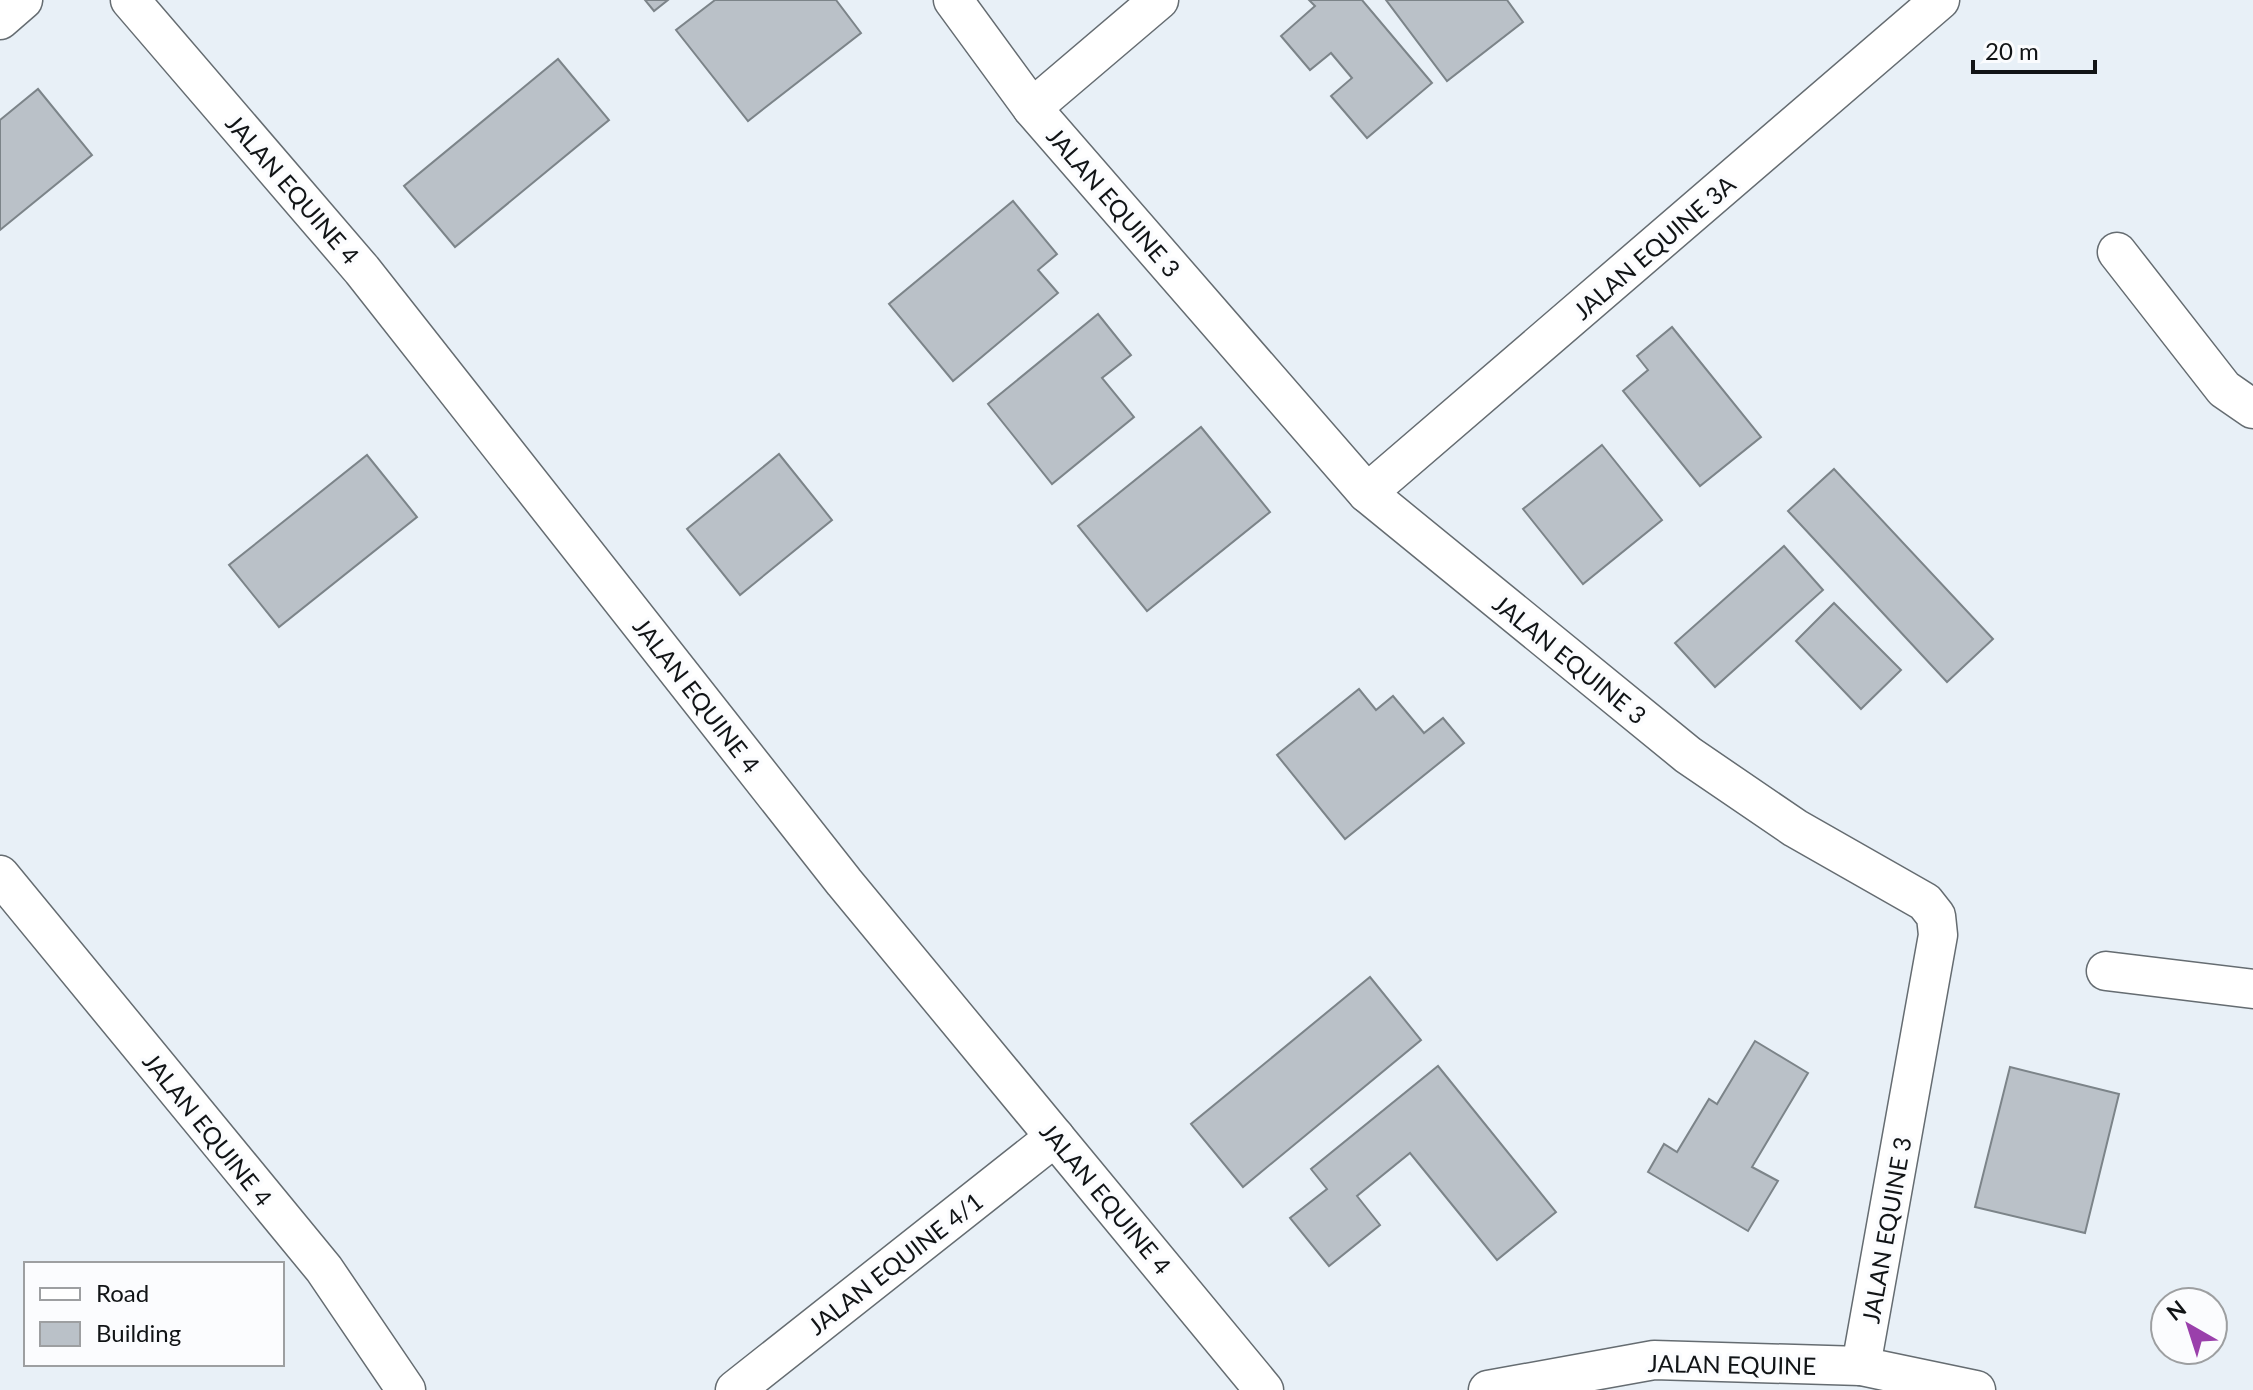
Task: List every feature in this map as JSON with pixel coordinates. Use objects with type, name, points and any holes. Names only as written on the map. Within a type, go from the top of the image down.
[{"type":"street","points":[[0,20],[23,0]]},
{"type":"street","name":"JALAN EQUINE 4","points":[[130,0],[362,270],[844,882],[1264,1390]]},
{"type":"street","name":"JALAN EQUINE 3","points":[[953,0],[1032,108],[1367,493],[1688,755],[1795,828],[1905,888],[1925,902],[1936,916],[1938,935],[1861,1366]]},
{"type":"street","points":[[1032,108],[1159,0]]},
{"type":"street","name":"JALAN EQUINE 3A","points":[[1367,493],[1940,0]]},
{"type":"street","points":[[2117,252],[2224,389],[2253,409]]},
{"type":"street","name":"JALAN EQUINE 4","points":[[0,875],[324,1269],[406,1390]]},
{"type":"street","points":[[2106,971],[2253,989]]},
{"type":"street","name":"JALAN EQUINE 4/1","points":[[735,1390],[1055,1137]]},
{"type":"street","name":"JALAN EQUINE","points":[[1488,1390],[1654,1360],[1861,1366],[1976,1390]]},
{"type":"building","points":[[645,0],[668,0],[654,11]]},
{"type":"building","points":[[715,0],[836,0],[861,33],[748,121],[676,30]]},
{"type":"building","points":[[1309,0],[1362,0],[1432,83],[1367,138],[1331,96],[1352,78],[1331,53],[1310,70],[1281,36],[1315,6]]},
{"type":"building","points":[[1386,0],[1507,0],[1523,22],[1447,81]]},
{"type":"building","points":[[558,59],[609,120],[455,247],[404,186]]},
{"type":"building","points":[[38,89],[92,155],[0,230],[0,120]]},
{"type":"building","points":[[1013,201],[1057,254],[1038,270],[1058,293],[953,381],[889,304]]},
{"type":"building","points":[[1098,314],[1131,355],[1102,378],[1134,417],[1052,484],[988,404]]},
{"type":"building","points":[[1672,327],[1761,437],[1700,486],[1623,391],[1648,370],[1637,356]]},
{"type":"building","points":[[1201,427],[1270,512],[1147,611],[1078,526]]},
{"type":"building","points":[[1602,445],[1662,520],[1583,584],[1523,509]]},
{"type":"building","points":[[779,454],[832,520],[740,595],[687,529]]},
{"type":"building","points":[[367,455],[417,517],[279,627],[229,565]]},
{"type":"building","points":[[1834,469],[1993,639],[1947,682],[1788,511]]},
{"type":"building","points":[[1784,546],[1823,590],[1715,687],[1675,643]]},
{"type":"building","points":[[1834,603],[1901,670],[1861,709],[1796,641]]},
{"type":"building","points":[[1359,689],[1376,710],[1393,696],[1424,733],[1443,718],[1464,743],[1345,839],[1277,755]]},
{"type":"building","points":[[1370,977],[1421,1040],[1243,1187],[1191,1124]]},
{"type":"building","points":[[1755,1041],[1808,1073],[1752,1167],[1778,1181],[1748,1231],[1648,1172],[1664,1144],[1677,1152],[1709,1099],[1717,1104]]},
{"type":"building","points":[[1438,1066],[1556,1212],[1497,1260],[1410,1153],[1357,1196],[1380,1225],[1329,1266],[1290,1218],[1327,1189],[1311,1169]]},
{"type":"building","points":[[2010,1067],[2119,1094],[2085,1233],[1975,1207]]}]
